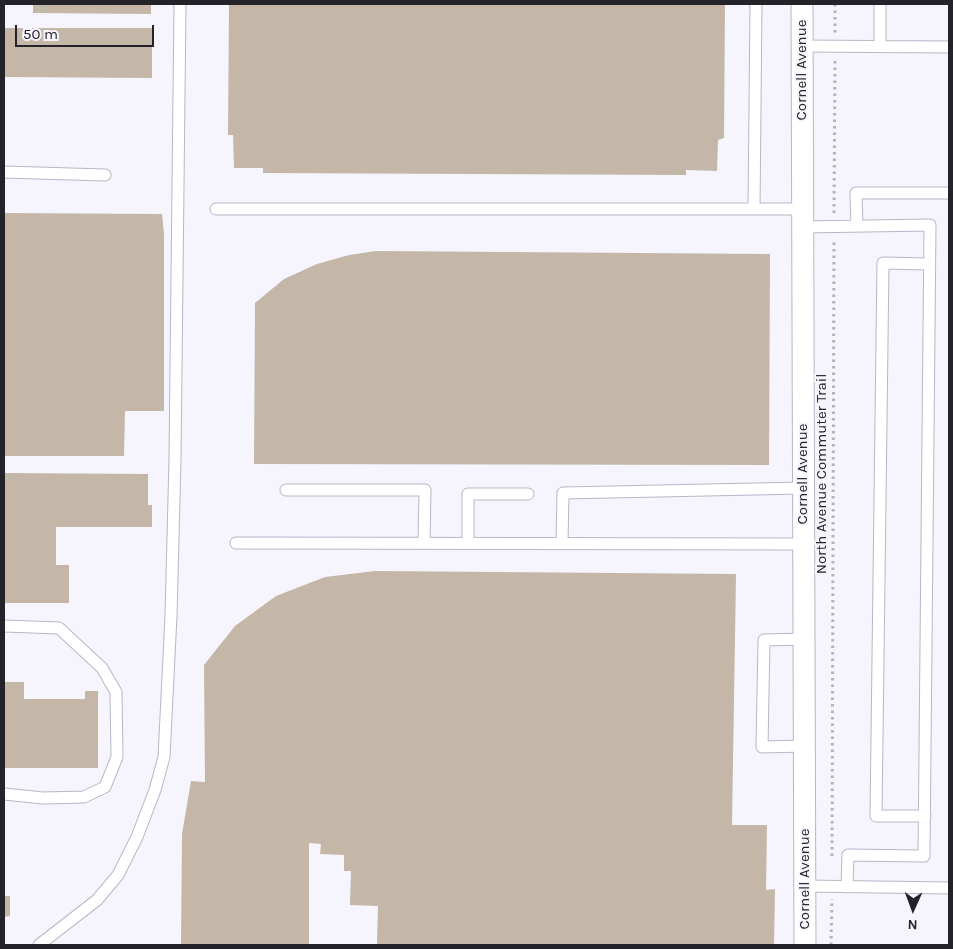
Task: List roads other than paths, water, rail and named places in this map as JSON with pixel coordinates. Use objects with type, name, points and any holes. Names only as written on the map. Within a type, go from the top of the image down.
[{"type":"street","name":"Cornell Avenue","points":[[802,4],[805,945]]},
{"type":"lane","points":[[39,945],[97,900],[118,875],[137,837],[155,790],[164,757],[171,616],[175,459],[180,4]]},
{"type":"lane","points":[[754,209],[756,4]]},
{"type":"lane","points":[[880,4],[880,47]]},
{"type":"lane","points":[[802,46],[949,47]]},
{"type":"lane","points":[[4,172],[105,175]]},
{"type":"lane","points":[[857,226],[856,193],[949,193]]},
{"type":"lane","points":[[216,209],[754,209],[834,226],[930,225],[924,856],[848,855],[847,887]]},
{"type":"lane","points":[[925,816],[876,816],[883,263],[929,264]]},
{"type":"lane","points":[[562,543],[563,493],[804,488]]},
{"type":"lane","points":[[286,490],[424,490],[424,543]]},
{"type":"lane","points":[[468,543],[468,494],[528,494]]},
{"type":"lane","points":[[236,543],[804,544]]},
{"type":"lane","points":[[4,626],[59,628],[102,668],[116,692],[117,757],[105,787],[84,797],[43,798],[4,794]]},
{"type":"lane","points":[[804,639],[764,640],[762,746],[804,746]]},
{"type":"lane","points":[[805,886],[949,888]]}]
